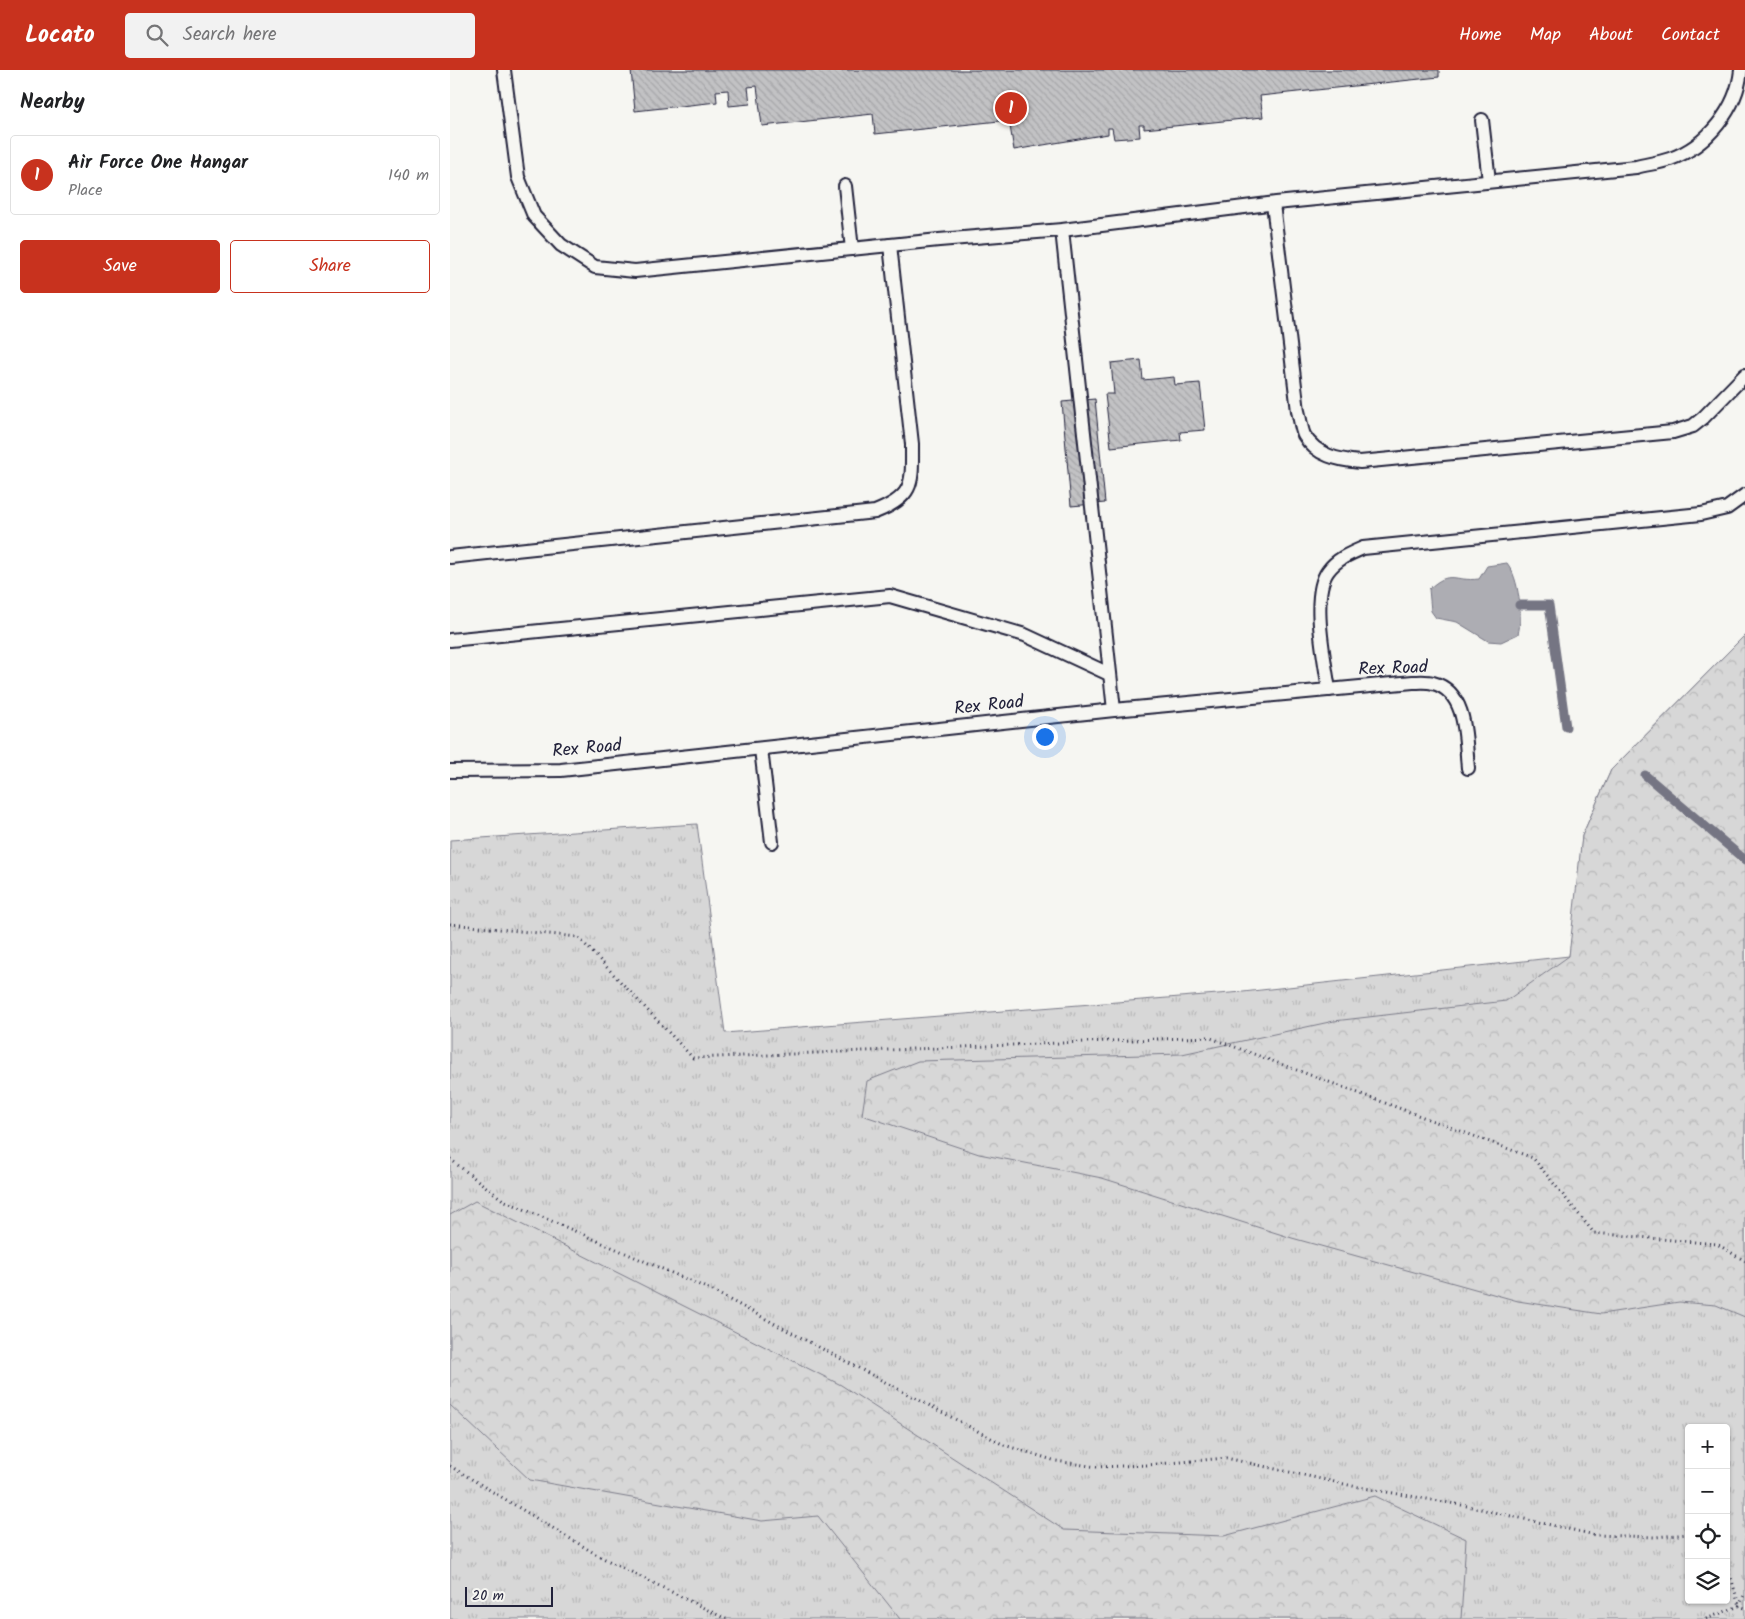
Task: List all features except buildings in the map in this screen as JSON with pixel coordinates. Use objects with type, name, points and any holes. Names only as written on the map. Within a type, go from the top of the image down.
[{"type":"lane","points":[[504,70],[518,177],[534,216],[561,245],[595,267],[635,271],[890,245],[1062,230],[1273,204],[1636,167],[1670,159],[1702,141],[1727,112],[1740,79],[1740,70]]},
{"type":"lane","points":[[1482,120],[1489,181]]},
{"type":"lane","points":[[845,186],[852,249]]},
{"type":"lane","points":[[1273,204],[1298,411],[1304,435],[1318,450],[1337,459],[1360,462],[1673,432],[1693,426],[1745,375]]},
{"type":"lane","points":[[1062,230],[1114,710]]},
{"type":"lane","points":[[450,558],[875,512],[893,505],[908,493],[912,470],[912,444],[890,245]]},
{"type":"lane","points":[[1329,690],[1320,621],[1320,592],[1326,572],[1343,556],[1363,548],[1701,514],[1727,508],[1745,495]]},
{"type":"lane","points":[[450,640],[890,596],[1025,635],[1110,674]]},
{"type":"lane","name":"Rex Road","points":[[450,771],[561,770],[1114,710],[1413,682],[1432,682],[1446,688],[1457,701],[1463,718],[1468,768]]},
{"type":"lane","points":[[761,749],[772,842]]},
{"type":"path","points":[[450,924],[578,937],[693,1058],[1208,1037],[1533,1158],[1594,1233],[1717,1244],[1745,1261]]},
{"type":"path","points":[[450,1159],[503,1200],[711,1290],[1004,1445],[1032,1454],[1073,1464],[1097,1466],[1147,1466],[1226,1458],[1353,1486],[1467,1506],[1595,1535],[1655,1537],[1685,1534]]},
{"type":"path","points":[[450,1466],[599,1556],[726,1619]]},
{"type":"path","points":[[1730,1572],[1740,1606]]},
{"type":"path","points":[[1740,1606],[1745,1593]]},
{"type":"path","points":[[1706,1619],[1740,1606],[1745,1608]]},
{"type":"green space","points":[[1745,635],[1745,1619],[450,1619],[450,840],[697,824],[725,1033],[1243,992],[1569,956],[1576,907],[1582,836],[1611,770]]},
{"type":"green space","points":[[1745,635],[1745,1317],[1716,1305],[1679,1302],[1601,1314],[1518,1301],[1292,1238],[1102,1178],[979,1154],[862,1115],[867,1081],[918,1061],[1182,1054],[1334,1021],[1506,1001],[1569,956],[1582,836],[1611,770]]},
{"type":"green space","points":[[475,1201],[841,1385],[1064,1530],[1224,1536],[1375,1496],[1466,1539],[1461,1619],[900,1619],[818,1516],[762,1521],[530,1480],[450,1405],[450,1215]]},
{"type":"shaded area","points":[[1507,563],[1514,578],[1519,597],[1520,617],[1518,634],[1501,642],[1488,641],[1457,622],[1436,618],[1431,611],[1429,589],[1442,579],[1479,579],[1487,566]]},
{"type":"waterway","points":[[1519,605],[1549,605],[1566,727]]},
{"type":"waterway","points":[[1645,775],[1745,860]]},
{"type":"place","name":"Air Force One Hangar","points":[[1011,108]]}]
